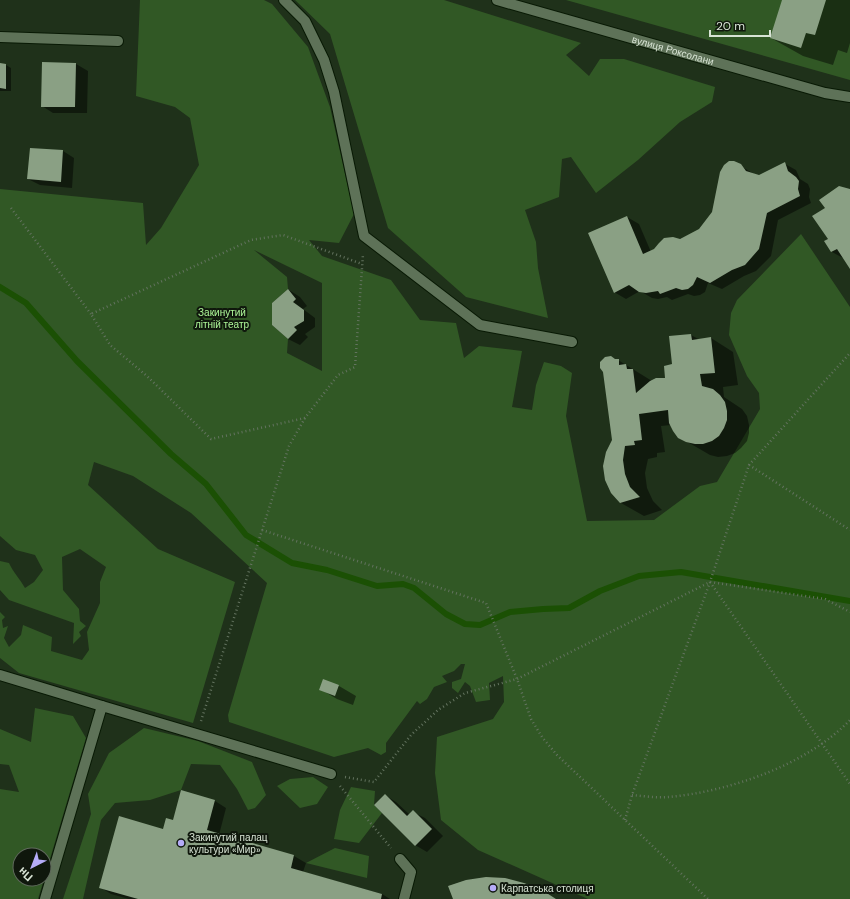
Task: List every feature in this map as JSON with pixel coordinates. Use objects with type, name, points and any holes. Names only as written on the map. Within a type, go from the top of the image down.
[{"type":"street","points":[[284,0],[305,21],[324,60],[334,92],[364,236],[480,325],[572,342]]},
{"type":"street","name":"вулиця Роксолани","points":[[497,0],[818,90],[850,97]]},
{"type":"street","points":[[0,37],[118,41]]},
{"type":"street","points":[[0,675],[331,774]]},
{"type":"street","points":[[45,899],[102,706]]},
{"type":"street","points":[[400,859],[411,872],[404,899]]},
{"type":"path","points":[[11,208],[91,314],[110,345],[147,376],[211,439],[305,418]]},
{"type":"path","points":[[91,314],[251,240],[283,235],[362,264]]},
{"type":"path","points":[[196,734],[289,446],[305,418],[338,375],[355,367],[364,236]]},
{"type":"path","points":[[625,820],[632,795],[710,582],[749,465],[850,353]]},
{"type":"path","points":[[749,465],[850,530]]},
{"type":"path","points":[[262,530],[486,603],[517,679],[531,719],[542,737],[557,755],[708,899]]},
{"type":"path","points":[[710,582],[850,784]]},
{"type":"path","points":[[331,774],[374,782],[411,735],[438,710],[465,693],[517,679],[710,582],[825,599],[850,612]]},
{"type":"path","points":[[632,795],[666,797],[688,795],[730,786],[789,763],[822,744],[839,732],[850,720]]},
{"type":"path","points":[[331,774],[400,859]]},
{"type":"green space","name":"Закинутий літній театр","points":[[140,0],[264,0],[272,4],[308,47],[330,107],[354,214],[339,243],[309,240],[322,256],[391,280],[420,320],[456,323],[464,358],[479,346],[522,351],[512,407],[532,410],[536,385],[544,362],[561,366],[572,373],[566,416],[587,521],[654,520],[700,486],[717,482],[760,409],[759,393],[747,376],[729,335],[731,313],[737,300],[801,234],[850,307],[850,899],[588,899],[478,850],[441,820],[435,773],[437,737],[493,719],[504,702],[503,676],[489,683],[490,700],[476,702],[470,686],[465,682],[458,693],[452,688],[452,682],[461,679],[465,664],[461,664],[454,671],[442,676],[447,682],[434,687],[427,699],[420,704],[417,701],[386,743],[386,752],[381,755],[368,748],[334,757],[229,722],[228,715],[267,583],[191,513],[133,476],[94,462],[88,485],[158,549],[235,582],[193,723],[19,673],[0,658],[0,612],[5,617],[2,620],[3,628],[8,626],[4,638],[9,647],[21,635],[23,625],[52,637],[51,651],[82,660],[89,650],[87,632],[100,603],[100,582],[106,567],[80,549],[62,557],[63,590],[79,609],[80,621],[86,626],[79,632],[81,636],[73,644],[74,623],[9,600],[0,590],[0,561],[9,563],[25,588],[34,582],[43,570],[35,555],[16,550],[0,536],[0,189],[143,203],[146,245],[161,228],[199,165],[190,118],[175,107],[136,96]],"holes":[[[254,250],[322,283],[322,371],[287,353],[288,339],[272,325],[272,303],[288,289],[287,277]]]},
{"type":"green space","points":[[295,0],[444,0],[581,43],[566,55],[589,76],[600,59],[624,59],[715,87],[712,102],[680,122],[638,160],[596,193],[571,157],[562,159],[559,197],[525,210],[536,242],[538,268],[548,318],[466,297],[388,228],[330,34]]},
{"type":"green space","points":[[566,0],[850,0],[850,80]]},
{"type":"green space","points":[[35,708],[73,716],[86,738],[52,852],[52,847],[12,847],[12,887],[42,887],[38,899],[0,899],[0,789],[19,792],[9,765],[0,764],[0,729],[31,742]]},
{"type":"green space","points":[[144,728],[198,741],[252,762],[266,795],[255,808],[248,810],[237,789],[220,765],[191,764],[181,790],[150,800],[115,803],[101,820],[83,899],[63,899],[91,814],[88,794],[109,753]]},
{"type":"green space","points":[[313,777],[328,787],[317,804],[300,808],[277,786],[290,779]]},
{"type":"green space","points":[[351,787],[375,791],[374,805],[382,813],[359,843],[334,839],[340,810]]},
{"type":"green space","points":[[335,848],[369,856],[367,878],[306,863]]},
{"type":"building","points":[[782,0],[826,0],[815,35],[806,33],[801,48],[770,38]]},
{"type":"building","points":[[42,62],[76,63],[75,107],[41,107]]},
{"type":"building","points":[[0,63],[6,64],[6,89],[0,88]]},
{"type":"building","points":[[30,148],[63,150],[61,182],[27,179]]},
{"type":"building","points":[[729,161],[734,161],[741,164],[746,171],[759,175],[785,162],[788,171],[799,181],[798,189],[800,196],[767,213],[759,249],[745,265],[732,270],[710,283],[697,277],[693,285],[688,289],[682,290],[676,288],[660,294],[658,291],[646,293],[639,292],[629,285],[614,293],[588,233],[627,216],[643,254],[654,249],[664,238],[673,237],[680,239],[699,229],[712,212],[720,172],[724,165]]},
{"type":"building","points":[[839,186],[850,189],[850,269],[837,249],[831,252],[824,241],[828,239],[812,216],[825,208],[819,200]]},
{"type":"building","points":[[288,289],[296,299],[293,302],[304,310],[304,321],[294,327],[297,330],[288,339],[272,325],[272,303]]},
{"type":"building","points":[[691,334],[692,340],[711,337],[715,373],[700,374],[702,386],[713,389],[725,402],[727,420],[724,428],[719,436],[712,441],[703,444],[695,444],[678,438],[669,423],[668,410],[639,414],[642,440],[634,441],[635,445],[625,446],[623,460],[625,474],[630,487],[640,497],[620,503],[611,493],[605,480],[603,466],[606,452],[612,440],[603,372],[600,368],[600,362],[605,357],[611,356],[615,359],[619,359],[619,365],[626,364],[627,369],[633,369],[636,393],[650,381],[656,378],[665,378],[664,366],[672,364],[669,336]]},
{"type":"building","points":[[323,679],[339,685],[335,696],[319,690]]},
{"type":"building","name":"Закинутий палац культури «Мир»","points":[[181,790],[215,800],[207,830],[294,855],[291,868],[382,894],[381,899],[138,899],[99,888],[119,816],[163,829],[166,818],[173,820]]},
{"type":"building","points":[[385,794],[407,816],[413,810],[432,829],[415,846],[374,805]]},
{"type":"building","name":"Карпатська столиця","points":[[486,877],[505,878],[524,883],[542,890],[556,899],[453,899],[448,886],[466,880]]},
{"type":"waterway","points":[[0,287],[26,303],[77,361],[171,454],[206,484],[246,535],[292,563],[327,570],[377,586],[403,584],[414,588],[446,614],[465,624],[480,625],[510,612],[569,608],[600,591],[639,576],[681,572],[850,601]]},
{"type":"place","name":"Закинутий палац культури «Мир»","points":[[181,843]]},
{"type":"place","name":"Карпатська столиця","points":[[493,888]]}]
